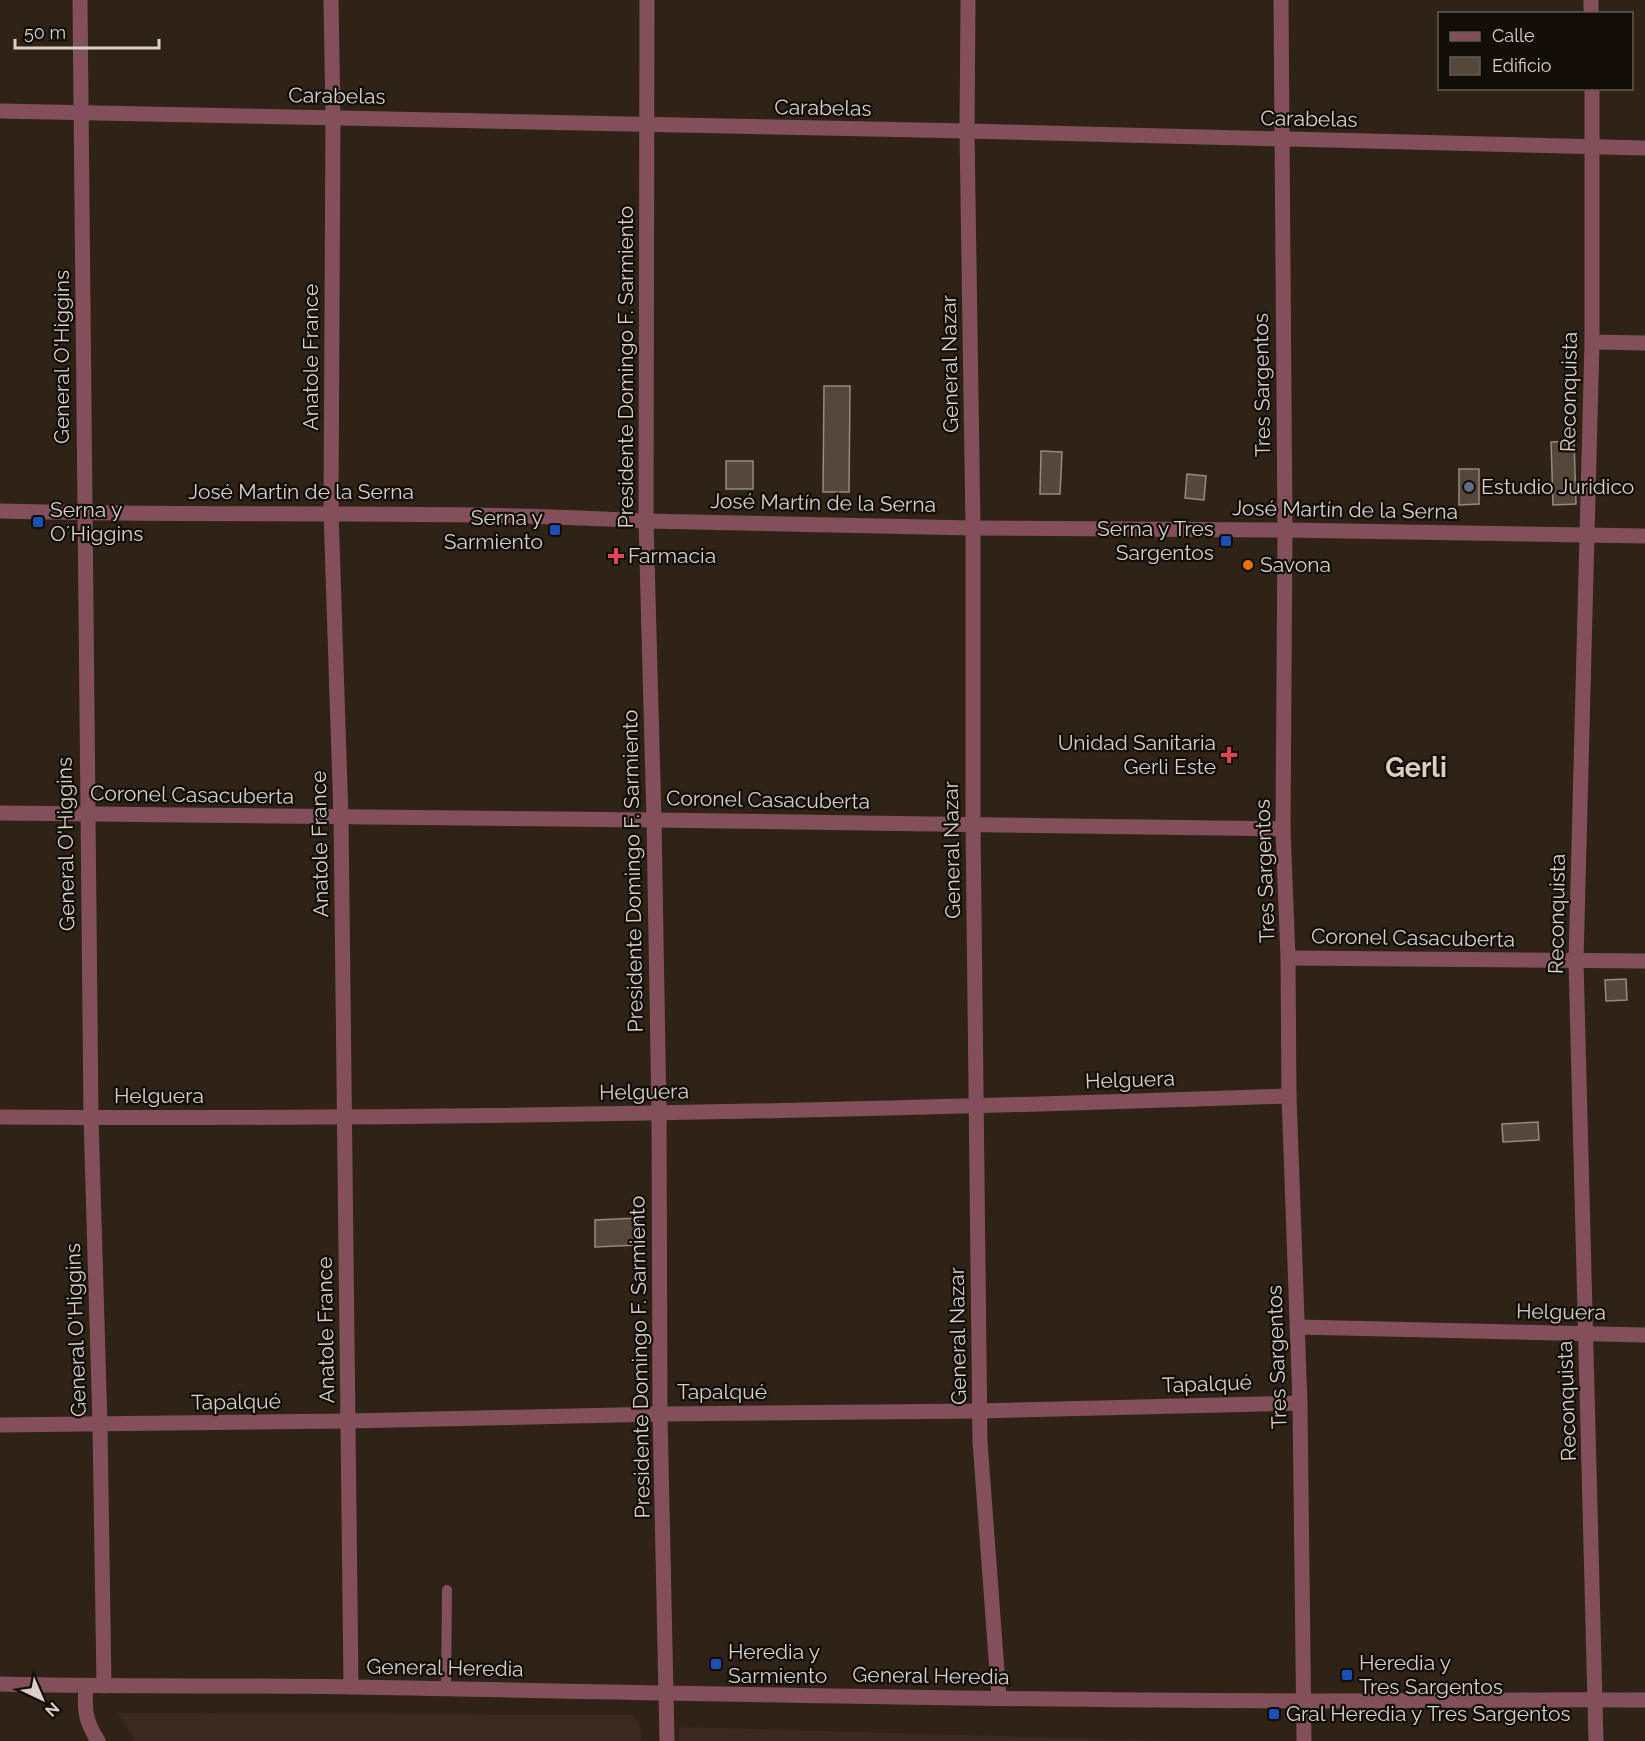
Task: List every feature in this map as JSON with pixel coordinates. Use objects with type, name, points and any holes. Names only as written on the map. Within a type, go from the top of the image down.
[{"type":"street","name":"General O'Higgins","points":[[80,0],[91,1118],[100,1425],[104,1686]]},
{"type":"street","name":"Anatole France","points":[[331,0],[333,117],[331,513],[341,817],[351,1687]]},
{"type":"street","name":"Presidente Domingo F. Sarmiento","points":[[647,0],[646,521],[654,820],[659,1113],[660,1414],[667,1741]]},
{"type":"street","name":"General Nazar","points":[[968,0],[967,131],[973,528],[973,825],[980,1442],[999,1698]]},
{"type":"street","name":"Tres Sargentos","points":[[1281,0],[1285,530],[1284,829],[1289,1096],[1300,1403],[1304,1741]]},
{"type":"street","name":"Reconquista","points":[[1592,90],[1592,342],[1576,961],[1596,1741]]},
{"type":"street","name":"Carabelas","points":[[0,111],[1645,148]]},
{"type":"street","points":[[1592,342],[1645,343]]},
{"type":"street","name":"José Martín de la Serna","points":[[0,511],[555,516],[646,521],[973,528],[1645,536]]},
{"type":"street","name":"Coronel Casacuberta","points":[[0,813],[1284,829]]},
{"type":"street","name":"Coronel Casacuberta","points":[[1288,958],[1645,961]]},
{"type":"street","name":"Helguera","points":[[0,1117],[659,1113],[977,1107],[1289,1096]]},
{"type":"street","name":"Helguera","points":[[1297,1327],[1645,1335]]},
{"type":"street","name":"Tapalqué","points":[[0,1425],[349,1421],[660,1414],[980,1412],[1300,1403]]},
{"type":"street","name":"General Heredia","points":[[0,1684],[1303,1701],[1645,1700]]},
{"type":"street","points":[[86,1686],[84,1710],[89,1727],[98,1741]]},
{"type":"lane","points":[[446,1689],[447,1590]]},
{"type":"shaded area","points":[[118,1713],[633,1715],[641,1730],[642,1741],[135,1741]]},
{"type":"shaded area","points":[[679,1727],[1181,1741],[679,1741]]},
{"type":"building","points":[[824,386],[850,386],[849,492],[823,492]]},
{"type":"building","points":[[1574,441],[1576,504],[1553,505],[1551,442]]},
{"type":"building","points":[[1041,451],[1062,452],[1060,494],[1040,494]]},
{"type":"building","points":[[726,461],[753,461],[753,489],[726,489]]},
{"type":"building","name":"Estudio Juridico","points":[[1459,469],[1479,469],[1479,504],[1459,505]]},
{"type":"building","points":[[1187,474],[1206,476],[1204,500],[1185,498]]},
{"type":"building","points":[[1626,979],[1627,1000],[1606,1001],[1605,980]]},
{"type":"building","points":[[1538,1122],[1539,1140],[1503,1142],[1502,1124]]},
{"type":"building","points":[[638,1218],[638,1245],[595,1247],[595,1220]]},
{"type":"place","name":"Estudio Juridico","points":[[1469,487]]},
{"type":"place","name":"Serna y O´Higgins","points":[[38,522]]},
{"type":"place","name":"Serna y Sarmiento","points":[[555,530]]},
{"type":"place","name":"Serna y Tres Sargentos","points":[[1226,541]]},
{"type":"place","name":"Farmacia","points":[[616,556]]},
{"type":"place","name":"Savona","points":[[1248,565]]},
{"type":"place","name":"Unidad Sanitaria Gerli Este","points":[[1229,755]]},
{"type":"place","name":"Heredia y Sarmiento","points":[[716,1664]]},
{"type":"place","name":"Heredia y Tres Sargentos","points":[[1347,1675]]},
{"type":"place","name":"Gral Heredia y Tres Sargentos","points":[[1274,1714]]},
{"type":"district","name":"Gerli","points":[[1416,768]]}]
